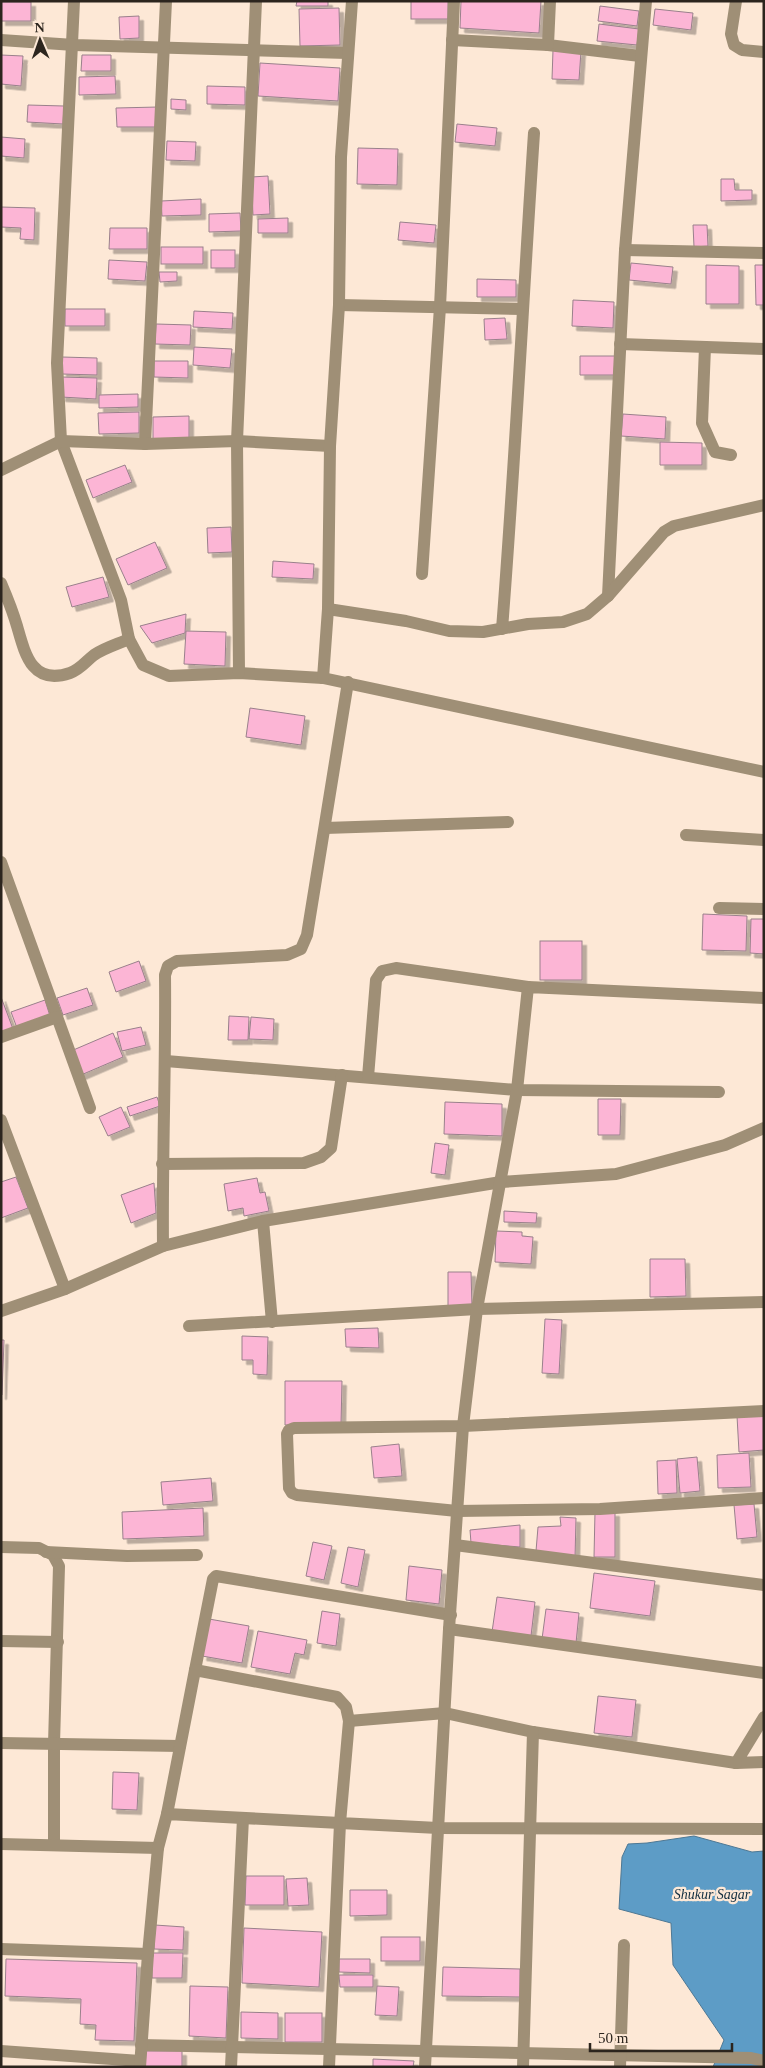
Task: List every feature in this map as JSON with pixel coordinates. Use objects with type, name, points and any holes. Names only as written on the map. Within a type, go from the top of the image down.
[{"type":"street","points":[[74,1],[74,45],[57,363],[61,441],[121,600],[129,639],[143,665],[169,676],[239,673],[323,678],[348,682],[764,772]]},
{"type":"street","points":[[144,444],[166,1]]},
{"type":"street","points":[[239,673],[237,441],[256,1]]},
{"type":"street","points":[[323,678],[328,610],[330,446],[339,305],[341,157],[352,1]]},
{"type":"street","points":[[422,574],[440,307],[454,1]]},
{"type":"street","points":[[548,45],[550,1]]},
{"type":"street","points":[[608,596],[625,250],[646,1]]},
{"type":"street","points":[[736,1],[731,34],[734,45],[742,50],[764,52]]},
{"type":"street","points":[[1,40],[74,45],[347,53]]},
{"type":"street","points":[[452,40],[548,45],[640,56]]},
{"type":"street","points":[[502,629],[513,490],[522,309],[534,133]]},
{"type":"street","points":[[625,250],[764,253]]},
{"type":"street","points":[[339,305],[522,309]]},
{"type":"street","points":[[620,344],[764,349]]},
{"type":"street","points":[[705,347],[702,423],[715,452],[731,455]]},
{"type":"street","points":[[1,470],[61,441],[144,444],[237,441],[330,446]]},
{"type":"street","points":[[328,610],[406,621],[449,631],[483,632],[528,624],[563,622],[587,614],[608,596],[664,532],[674,526],[764,505]]},
{"type":"street","points":[[1,583],[17,625],[24,653],[32,667],[44,674],[57,676],[71,673],[85,666],[94,655],[129,639]]},
{"type":"street","points":[[163,1246],[162,1164],[166,1062],[165,975],[168,966],[177,961],[287,955],[301,949],[307,935],[348,682]]},
{"type":"street","points":[[325,828],[508,822]]},
{"type":"street","points":[[686,835],[764,840]]},
{"type":"street","points":[[1,862],[90,1108]]},
{"type":"street","points":[[719,908],[764,909]]},
{"type":"street","points":[[368,1077],[376,980],[382,971],[396,968],[528,987],[764,998]]},
{"type":"street","points":[[425,2067],[449,1629],[463,1426],[477,1309],[517,1090],[528,987]]},
{"type":"street","points":[[1,1036],[57,1017]]},
{"type":"street","points":[[166,1062],[517,1090],[719,1092]]},
{"type":"street","points":[[162,1164],[304,1163],[322,1157],[331,1148],[342,1075]]},
{"type":"street","points":[[1,1120],[66,1290]]},
{"type":"street","points":[[1,1311],[66,1290],[163,1246],[263,1221],[501,1182],[616,1174],[725,1145],[764,1128]]},
{"type":"street","points":[[263,1221],[272,1322]]},
{"type":"street","points":[[189,1326],[477,1309],[764,1302]]},
{"type":"street","points":[[764,1411],[463,1426],[294,1428],[289,1430],[287,1434],[289,1488],[292,1493],[457,1511],[600,1509],[764,1498]]},
{"type":"street","points":[[455,1545],[764,1585]]},
{"type":"street","points":[[1,1547],[39,1548],[54,1555],[59,1566],[54,1744],[54,1845]]},
{"type":"street","points":[[46,1552],[127,1556],[197,1555]]},
{"type":"street","points":[[1,2052],[140,2064],[158,1848],[167,1814],[213,1579],[216,1576],[451,1615]]},
{"type":"street","points":[[449,1629],[764,1673]]},
{"type":"street","points":[[1,1641],[58,1642]]},
{"type":"street","points":[[195,1670],[337,1697],[346,1707],[349,1720],[340,1823],[329,2067]]},
{"type":"street","points":[[349,1720],[445,1713],[533,1732],[736,1763],[764,1762]]},
{"type":"street","points":[[736,1763],[764,1717]]},
{"type":"street","points":[[524,2067],[533,1732]]},
{"type":"street","points":[[1,1743],[180,1746]]},
{"type":"street","points":[[167,1814],[438,1828],[764,1829]]},
{"type":"street","points":[[230,2067],[243,1818]]},
{"type":"street","points":[[1,1844],[158,1848]]},
{"type":"street","points":[[620,2060],[624,1945]]},
{"type":"street","points":[[1,1949],[148,1954]]},
{"type":"street","points":[[141,2045],[524,2052],[620,2060],[684,2062],[711,2058],[757,2060]]},
{"type":"water","name":"Shukur Sagar","points":[[694,1836],[752,1852],[764,1851],[764,2067],[713,2067],[724,2040],[673,1965],[671,1923],[619,1909],[622,1857],[628,1844]]},
{"type":"building","points":[[297,1],[328,1],[328,6],[296,6]]},
{"type":"building","points":[[411,1],[448,1],[448,19],[411,19]]},
{"type":"building","points":[[461,1],[541,1],[539,33],[460,28]]},
{"type":"building","points":[[1,2],[31,2],[31,21],[1,21]]},
{"type":"building","points":[[600,6],[639,11],[637,26],[598,21]]},
{"type":"building","points":[[339,8],[340,45],[300,46],[299,9]]},
{"type":"building","points":[[655,9],[693,13],[691,30],[653,25]]},
{"type":"building","points":[[139,16],[139,38],[120,39],[119,17]]},
{"type":"building","points":[[599,24],[639,29],[637,45],[597,41]]},
{"type":"building","points":[[553,50],[581,51],[579,80],[552,79]]},
{"type":"building","points":[[1,55],[23,56],[21,86],[1,84]]},
{"type":"building","points":[[82,55],[111,55],[111,71],[81,71]]},
{"type":"building","points":[[260,63],[340,68],[338,101],[258,96]]},
{"type":"building","points":[[115,76],[116,94],[79,95],[79,77]]},
{"type":"building","points":[[207,86],[245,87],[245,105],[207,104]]},
{"type":"building","points":[[171,99],[186,100],[186,110],[171,109]]},
{"type":"building","points":[[28,105],[64,106],[63,124],[27,122]]},
{"type":"building","points":[[158,107],[159,127],[117,127],[116,108]]},
{"type":"building","points":[[457,124],[497,128],[495,146],[455,142]]},
{"type":"building","points":[[1,137],[25,139],[24,158],[1,156]]},
{"type":"building","points":[[167,141],[196,142],[195,161],[166,160]]},
{"type":"building","points":[[358,148],[398,149],[397,185],[357,184]]},
{"type":"building","points":[[268,176],[270,214],[253,215],[251,177]]},
{"type":"building","points":[[721,179],[734,179],[735,190],[752,190],[752,200],[721,201]]},
{"type":"building","points":[[201,199],[201,215],[162,216],[161,201]]},
{"type":"building","points":[[1,207],[35,208],[34,240],[20,239],[21,228],[1,227]]},
{"type":"building","points":[[240,213],[241,231],[209,232],[209,214]]},
{"type":"building","points":[[288,218],[288,233],[258,233],[258,219]]},
{"type":"building","points":[[400,222],[436,225],[434,243],[398,240]]},
{"type":"building","points":[[693,225],[707,225],[708,246],[694,247]]},
{"type":"building","points":[[110,228],[147,228],[147,249],[109,249]]},
{"type":"building","points":[[161,247],[203,247],[203,264],[161,264]]},
{"type":"building","points":[[211,250],[235,250],[235,268],[211,268]]},
{"type":"building","points":[[109,260],[147,262],[145,281],[108,279]]},
{"type":"building","points":[[631,263],[673,267],[671,284],[629,280]]},
{"type":"building","points":[[706,265],[739,266],[739,304],[706,304]]},
{"type":"building","points":[[755,265],[764,265],[764,305],[756,305]]},
{"type":"building","points":[[159,272],[177,272],[177,281],[160,282]]},
{"type":"building","points":[[477,279],[516,280],[516,297],[477,297]]},
{"type":"building","points":[[573,300],[614,302],[613,328],[572,326]]},
{"type":"building","points":[[65,309],[105,309],[105,326],[65,326]]},
{"type":"building","points":[[194,311],[233,313],[232,329],[193,327]]},
{"type":"building","points":[[505,318],[507,339],[485,340],[484,319]]},
{"type":"building","points":[[156,324],[191,325],[190,345],[155,344]]},
{"type":"building","points":[[194,347],[232,349],[230,368],[193,365]]},
{"type":"building","points":[[580,356],[615,356],[614,375],[580,375]]},
{"type":"building","points":[[62,357],[97,358],[97,375],[62,374]]},
{"type":"building","points":[[154,361],[188,361],[188,378],[154,377]]},
{"type":"building","points":[[62,377],[97,378],[96,399],[61,397]]},
{"type":"building","points":[[138,394],[138,407],[99,408],[99,395]]},
{"type":"building","points":[[139,412],[139,433],[99,434],[98,413]]},
{"type":"building","points":[[623,414],[666,417],[665,439],[621,436]]},
{"type":"building","points":[[189,416],[189,439],[153,439],[153,417]]},
{"type":"building","points":[[660,442],[702,443],[702,465],[660,465]]},
{"type":"building","points":[[125,465],[132,482],[93,498],[86,480]]},
{"type":"building","points":[[231,527],[232,552],[208,553],[207,528]]},
{"type":"building","points":[[155,542],[167,568],[128,585],[116,559]]},
{"type":"building","points":[[273,561],[314,564],[313,579],[272,577]]},
{"type":"building","points":[[103,577],[109,597],[72,607],[66,587]]},
{"type":"building","points":[[186,614],[185,633],[152,643],[140,626]]},
{"type":"building","points":[[186,631],[226,632],[225,666],[184,664]]},
{"type":"building","points":[[250,708],[305,716],[301,745],[246,737]]},
{"type":"building","points":[[703,914],[747,916],[746,951],[702,950]]},
{"type":"building","points":[[751,919],[764,919],[764,954],[750,953]]},
{"type":"building","points":[[540,941],[582,941],[582,980],[540,980]]},
{"type":"building","points":[[139,961],[146,981],[116,992],[109,972]]},
{"type":"building","points":[[87,988],[93,1005],[63,1015],[57,998]]},
{"type":"building","points":[[1,997],[13,1029],[1,1033]]},
{"type":"building","points":[[45,1000],[50,1016],[17,1028],[11,1012]]},
{"type":"building","points":[[229,1016],[249,1017],[248,1040],[228,1040]]},
{"type":"building","points":[[251,1017],[274,1019],[273,1040],[249,1039]]},
{"type":"building","points":[[141,1027],[146,1045],[122,1051],[117,1032]]},
{"type":"building","points":[[113,1033],[123,1057],[81,1075],[71,1051]]},
{"type":"building","points":[[157,1097],[160,1106],[130,1116],[127,1107]]},
{"type":"building","points":[[598,1099],[621,1099],[620,1135],[598,1135]]},
{"type":"building","points":[[445,1102],[502,1104],[502,1136],[444,1134]]},
{"type":"building","points":[[121,1107],[130,1127],[108,1136],[99,1117]]},
{"type":"building","points":[[435,1143],[449,1145],[445,1175],[431,1173]]},
{"type":"building","points":[[16,1177],[28,1208],[1,1218],[1,1182]]},
{"type":"building","points":[[257,1178],[260,1193],[265,1192],[269,1211],[244,1216],[243,1208],[228,1211],[224,1184]]},
{"type":"building","points":[[154,1183],[156,1213],[131,1223],[121,1195]]},
{"type":"building","points":[[504,1211],[537,1213],[536,1223],[504,1222]]},
{"type":"building","points":[[496,1231],[522,1232],[522,1236],[533,1237],[531,1264],[495,1262]]},
{"type":"building","points":[[650,1259],[685,1259],[686,1296],[650,1297]]},
{"type":"building","points":[[448,1272],[471,1272],[472,1307],[448,1307]]},
{"type":"building","points":[[545,1319],[562,1320],[559,1374],[542,1373]]},
{"type":"building","points":[[378,1328],[379,1348],[346,1347],[345,1329]]},
{"type":"building","points":[[242,1336],[268,1337],[267,1375],[253,1374],[253,1360],[242,1360]]},
{"type":"building","points":[[1,1340],[4,1340],[2,1395],[1,1395]]},
{"type":"building","points":[[285,1381],[342,1381],[341,1425],[285,1425]]},
{"type":"building","points":[[764,1414],[764,1450],[739,1452],[737,1416]]},
{"type":"building","points":[[399,1444],[402,1476],[374,1478],[371,1447]]},
{"type":"building","points":[[749,1453],[751,1487],[718,1488],[717,1455]]},
{"type":"building","points":[[697,1457],[700,1491],[680,1493],[677,1459]]},
{"type":"building","points":[[676,1460],[677,1493],[658,1494],[657,1461]]},
{"type":"building","points":[[211,1478],[213,1501],[163,1505],[161,1482]]},
{"type":"building","points":[[754,1504],[757,1537],[737,1539],[734,1505]]},
{"type":"building","points":[[203,1508],[204,1536],[123,1539],[122,1512]]},
{"type":"building","points":[[595,1512],[615,1512],[615,1557],[594,1557]]},
{"type":"building","points":[[560,1517],[576,1518],[575,1558],[536,1551],[538,1527],[561,1526]]},
{"type":"building","points":[[520,1525],[520,1547],[471,1543],[470,1530]]},
{"type":"building","points":[[313,1542],[332,1546],[324,1580],[306,1576]]},
{"type":"building","points":[[348,1547],[365,1550],[358,1587],[341,1583]]},
{"type":"building","points":[[409,1566],[442,1570],[439,1604],[406,1600]]},
{"type":"building","points":[[594,1573],[655,1581],[650,1616],[590,1608]]},
{"type":"building","points":[[497,1597],[535,1602],[531,1636],[492,1632]]},
{"type":"building","points":[[546,1609],[579,1613],[576,1643],[542,1639]]},
{"type":"building","points":[[322,1611],[340,1614],[336,1646],[317,1643]]},
{"type":"building","points":[[209,1619],[249,1626],[242,1663],[202,1656]]},
{"type":"building","points":[[258,1631],[307,1640],[304,1655],[295,1653],[290,1674],[251,1667]]},
{"type":"building","points":[[598,1696],[636,1700],[632,1737],[594,1733]]},
{"type":"building","points":[[113,1772],[139,1773],[137,1810],[112,1809]]},
{"type":"building","points":[[246,1876],[284,1876],[284,1905],[245,1905]]},
{"type":"building","points":[[307,1878],[309,1905],[288,1906],[286,1879]]},
{"type":"building","points":[[350,1890],[387,1890],[387,1915],[350,1916]]},
{"type":"building","points":[[155,1925],[184,1927],[183,1950],[154,1949]]},
{"type":"building","points":[[244,1928],[322,1932],[319,1987],[242,1983]]},
{"type":"building","points":[[381,1937],[420,1937],[420,1961],[381,1961]]},
{"type":"building","points":[[152,1953],[183,1953],[182,1978],[152,1978]]},
{"type":"building","points":[[6,1959],[137,1963],[134,2041],[95,2040],[96,2025],[80,2024],[81,1999],[5,1996]]},
{"type":"building","points":[[339,1959],[370,1959],[370,1973],[339,1972]]},
{"type":"building","points":[[443,1967],[520,1969],[520,1997],[442,1996]]},
{"type":"building","points":[[339,1975],[373,1975],[373,1987],[340,1987]]},
{"type":"building","points":[[190,1986],[228,1987],[226,2038],[189,2036]]},
{"type":"building","points":[[377,1986],[399,1987],[397,2016],[375,2015]]},
{"type":"building","points":[[241,2012],[278,2013],[278,2039],[241,2038]]},
{"type":"building","points":[[285,2013],[322,2013],[322,2042],[285,2042]]},
{"type":"building","points":[[146,2051],[182,2051],[182,2067],[145,2067]]},
{"type":"building","points":[[373,2059],[414,2061],[413,2067],[373,2067]]}]
